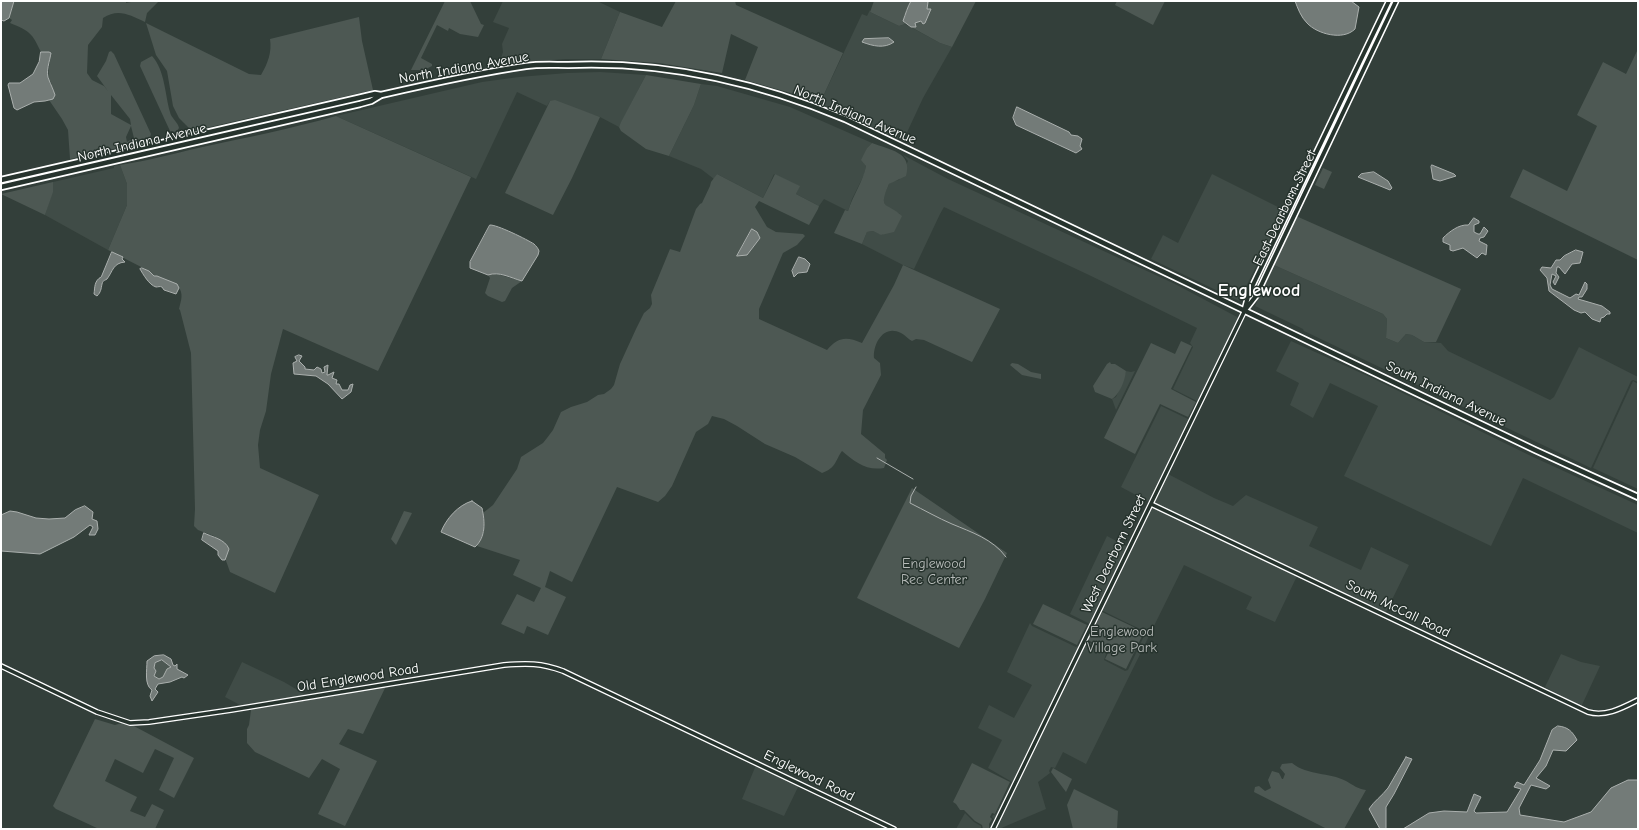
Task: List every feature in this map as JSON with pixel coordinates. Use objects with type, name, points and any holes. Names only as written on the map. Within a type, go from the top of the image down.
[{"type":"main road","name":"East Dearborn Street","points":[[1245,310],[1249,293],[1389,1]]},
{"type":"main road","name":"East Dearborn Street","points":[[1245,310],[1256,296],[1396,1]]},
{"type":"main road","name":"North Indiana Avenue","points":[[1,187],[360,104],[381,95],[478,74],[528,66],[579,64],[615,64],[662,68],[740,83],[807,104],[845,119],[1245,310]]},
{"type":"main road","name":"North Indiana Avenue","points":[[1,180],[374,94],[381,95]]},
{"type":"main road","name":"South Indiana Avenue","points":[[1245,310],[1535,450],[1638,497]]},
{"type":"street","name":"West Dearborn Street","points":[[992,829],[1245,310]]},
{"type":"street","name":"South McCall Road","points":[[1151,504],[1588,712],[1599,714],[1607,713],[1638,700]]},
{"type":"street","name":"Old Englewood Road","points":[[1,666],[97,712],[130,723],[149,722],[231,710],[494,666],[536,663],[563,671],[714,743]]},
{"type":"street","name":"Englewood Road","points":[[714,743],[894,829]]},
{"type":"shaded area","points":[[1,1],[14,1],[9,18],[4,21],[1,20]]},
{"type":"shaded area","points":[[503,1],[597,1],[620,12],[601,59],[566,59],[499,64],[503,52],[502,44],[509,28],[493,22]]},
{"type":"shaded area","points":[[911,1],[928,2],[927,9],[931,9],[925,23],[923,24],[921,21],[915,23],[916,27],[911,27],[903,21]]},
{"type":"shaded area","points":[[1295,1],[1351,1],[1359,7],[1355,29],[1344,35],[1330,35],[1323,33],[1311,27],[1305,21]]},
{"type":"shaded area","points":[[870,10],[870,12],[899,26],[905,24],[940,43],[952,47],[923,98],[903,141],[820,103],[862,14],[867,16]]},
{"type":"shaded area","points":[[889,38],[894,42],[886,46],[874,46],[862,42],[864,39]]},
{"type":"shaded area","points":[[41,52],[51,53],[47,74],[55,95],[53,99],[34,102],[17,110],[14,108],[8,85],[9,83],[20,83],[33,74],[39,62]]},
{"type":"shaded area","points":[[600,72],[646,75],[619,127],[600,117],[550,101],[547,106],[517,92],[476,179],[336,116],[482,82],[519,77]]},
{"type":"shaded area","points":[[701,84],[717,86],[790,107],[872,143],[867,148],[864,162],[866,166],[864,175],[852,199],[848,211],[824,199],[819,206],[796,194],[799,186],[774,174],[763,198],[717,174],[714,179],[701,169],[669,156],[694,105]]},
{"type":"shaded area","points":[[1017,107],[1069,132],[1071,135],[1078,136],[1082,139],[1080,146],[1082,149],[1076,153],[1016,125],[1013,118]]},
{"type":"shaded area","points":[[903,155],[948,179],[1175,284],[1239,318],[1149,502],[1121,487],[1161,406],[1188,419],[1190,418],[1197,401],[1173,389],[1193,347],[1190,343],[1197,328],[1089,275],[944,207],[914,269],[862,244],[867,232],[873,231],[882,235],[900,214],[886,207],[884,195],[889,184],[893,181],[899,180],[908,161]]},
{"type":"shaded area","points":[[120,165],[127,184],[127,205],[108,250],[45,215],[52,192],[53,182],[114,168],[114,166]]},
{"type":"shaded area","points":[[1432,165],[1456,176],[1440,181],[1433,179]]},
{"type":"shaded area","points":[[1374,172],[1388,181],[1392,188],[1390,190],[1358,177],[1361,174]]},
{"type":"shaded area","points":[[1212,174],[1284,210],[1239,301],[1151,259],[1163,235],[1178,243]]},
{"type":"shaded area","points":[[1474,218],[1479,221],[1479,223],[1474,225],[1474,232],[1480,234],[1484,227],[1488,231],[1484,237],[1480,238],[1479,241],[1487,245],[1486,255],[1482,253],[1477,258],[1463,248],[1453,251],[1450,250],[1450,245],[1443,242],[1443,238],[1448,233],[1458,227],[1468,225]]},
{"type":"shaded area","points":[[490,225],[499,227],[519,236],[534,244],[538,249],[538,255],[522,281],[501,274],[488,275],[470,268],[470,262]]},
{"type":"shaded area","points":[[752,229],[757,232],[760,238],[747,255],[737,256]]},
{"type":"shaded area","points":[[1576,250],[1583,252],[1580,263],[1572,264],[1565,274],[1559,267],[1557,267],[1556,273],[1559,277],[1555,285],[1553,282],[1556,276],[1552,274],[1550,285],[1552,289],[1570,298],[1576,294],[1579,295],[1585,282],[1587,284],[1587,289],[1582,297],[1579,297],[1578,299],[1602,306],[1610,312],[1610,314],[1607,314],[1601,318],[1600,322],[1592,319],[1585,312],[1581,313],[1574,310],[1549,291],[1547,278],[1540,270],[1542,267],[1551,268],[1556,260],[1560,260],[1564,256]]},
{"type":"shaded area","points":[[112,252],[123,257],[122,259],[125,262],[118,264],[114,268],[107,279],[103,282],[97,296],[94,294],[95,284],[101,277]]},
{"type":"shaded area","points":[[799,257],[805,259],[810,264],[807,272],[798,273],[794,277],[792,271]]},
{"type":"shaded area","points":[[1274,265],[1383,314],[1387,319],[1386,338],[1398,343],[1406,334],[1412,335],[1424,342],[1441,343],[1448,351],[1550,400],[1554,397],[1579,347],[1638,377],[1638,382],[1633,380],[1631,381],[1591,468],[1304,331],[1303,329],[1255,306]]},
{"type":"shaded area","points":[[142,268],[149,271],[154,276],[177,284],[179,288],[176,294],[164,290],[162,287],[153,286],[146,279],[140,269]]},
{"type":"shaded area","points":[[1291,341],[1370,377],[1531,456],[1638,505],[1638,533],[1523,478],[1491,546],[1344,476],[1378,406],[1330,383],[1313,418],[1290,405],[1299,383],[1276,371]]},
{"type":"shaded area","points":[[299,355],[302,356],[299,361],[305,369],[314,370],[317,367],[321,369],[322,373],[325,372],[324,367],[328,365],[327,375],[334,372],[332,378],[337,380],[336,384],[339,384],[342,390],[348,390],[350,385],[353,384],[351,392],[342,399],[328,384],[316,376],[294,374],[293,363],[297,361],[295,357]]},
{"type":"shaded area","points":[[1126,371],[1135,371],[1116,410],[1112,399],[1116,397]]},
{"type":"shaded area","points":[[1633,381],[1638,384],[1638,489],[1593,468]]},
{"type":"shaded area","points":[[1168,474],[1214,498],[1233,506],[1246,495],[1318,527],[1309,546],[1361,570],[1371,547],[1409,565],[1385,614],[1154,503]]},
{"type":"shaded area","points":[[472,501],[482,508],[484,519],[483,534],[479,543],[475,547],[441,532],[446,522],[457,509]]},
{"type":"shaded area","points":[[85,506],[93,512],[92,519],[97,521],[98,529],[95,535],[89,535],[93,527],[90,525],[74,537],[40,554],[1,551],[1,515],[10,511],[36,518],[65,518],[75,510]]},
{"type":"shaded area","points":[[1152,506],[1297,576],[1275,622],[1246,609],[1252,597],[1184,565],[1086,764],[1063,752],[1055,768],[1051,767],[1049,771],[1050,773],[1038,782],[1046,809],[999,829],[995,829],[1086,641],[1107,651],[1104,660],[1125,671],[1128,670],[1146,632],[1101,610]]},
{"type":"shaded area","points":[[204,533],[225,543],[229,549],[225,560],[222,560],[218,555],[218,551],[202,540]]},
{"type":"shaded area","points":[[1107,536],[1128,547],[1090,624],[1070,614]]},
{"type":"shaded area","points":[[1030,623],[1032,626],[1076,647],[1080,645],[991,828],[994,819],[992,817],[996,814],[1012,782],[988,768],[1002,740],[978,728],[989,705],[1014,718],[1032,685],[1007,672]]},
{"type":"shaded area","points":[[1561,654],[1581,662],[1600,666],[1581,707],[1545,687]]},
{"type":"shaded area","points":[[164,655],[171,659],[173,665],[175,666],[177,664],[177,669],[188,675],[184,678],[182,677],[170,682],[158,684],[155,689],[158,692],[152,701],[150,696],[152,690],[149,688],[146,677],[147,661],[154,656]],"holes":[[[162,660],[171,667],[167,669],[163,677],[159,679],[154,676],[156,671],[154,668],[155,663]]]},
{"type":"shaded area","points":[[242,662],[284,682],[306,695],[242,706],[225,697]]},
{"type":"shaded area","points":[[1558,726],[1569,730],[1577,740],[1566,751],[1553,750],[1546,766],[1536,778],[1550,786],[1546,789],[1531,785],[1519,808],[1520,815],[1564,822],[1591,812],[1611,788],[1628,780],[1638,780],[1638,829],[1403,829],[1429,813],[1444,811],[1467,812],[1474,794],[1481,797],[1474,811],[1476,813],[1507,812],[1521,789],[1514,787],[1517,782],[1524,785],[1540,760],[1552,730]]},
{"type":"shaded area","points":[[1406,757],[1412,759],[1386,807],[1386,829],[1380,829],[1369,809],[1388,788]]},
{"type":"shaded area","points":[[756,765],[799,785],[784,816],[742,799]]},
{"type":"shaded area","points":[[965,813],[974,822],[981,826],[981,829],[956,829]]},
{"type":"green space","points":[[14,1],[126,1],[126,3],[131,1],[159,1],[147,13],[145,22],[129,15],[119,13],[114,13],[103,18],[102,27],[88,45],[87,73],[92,80],[104,86],[108,91],[97,76],[106,61],[109,52],[111,51],[114,54],[151,134],[150,137],[142,140],[134,138],[131,126],[126,137],[127,142],[130,140],[134,144],[70,159],[68,130],[49,100],[53,99],[51,82],[48,79],[49,52],[41,52],[30,33],[10,23],[12,20],[9,18]],"holes":[[[111,95],[130,119],[131,125],[111,114]]]},
{"type":"green space","points":[[445,1],[470,1],[481,24],[484,25],[478,37],[460,34],[449,28],[448,31],[437,25],[421,58],[432,64],[432,66],[424,70],[411,70]]},
{"type":"green space","points":[[676,1],[735,1],[736,5],[843,53],[820,103],[812,99],[745,80],[758,47],[731,34],[722,73],[659,63],[601,59],[620,12],[662,27]]},
{"type":"green space","points":[[874,1],[911,1],[903,21],[905,24],[899,26],[870,12]]},
{"type":"green space","points":[[925,1],[976,1],[952,47],[940,43],[911,27],[916,27],[915,23],[921,21],[930,9],[927,9],[928,3]]},
{"type":"green space","points":[[1117,1],[1165,1],[1153,25],[1115,5]]},
{"type":"green space","points":[[359,17],[362,41],[373,90],[192,131],[179,118],[173,106],[167,71],[156,55],[146,23],[249,74],[261,75],[269,57],[270,39]]},
{"type":"green space","points":[[1638,49],[1638,260],[1510,197],[1523,169],[1567,191],[1597,126],[1577,115],[1603,62],[1626,74]]},
{"type":"green space","points":[[152,56],[160,68],[168,105],[179,128],[176,132],[170,131],[140,66],[141,62]]},
{"type":"green space","points":[[646,75],[701,84],[694,105],[669,156],[646,149],[621,131],[619,127]]},
{"type":"green space","points":[[555,100],[600,117],[553,215],[505,193],[550,101]]},
{"type":"green space","points":[[336,116],[471,177],[378,371],[283,329],[271,374],[266,411],[260,430],[258,445],[260,468],[319,495],[275,593],[230,572],[225,558],[229,549],[214,536],[198,530],[194,526],[195,509],[191,353],[179,309],[182,297],[180,289],[178,286],[151,275],[149,271],[108,250],[127,205],[127,184],[120,165],[267,133]]},
{"type":"green space","points":[[872,143],[898,153],[906,162],[907,168],[906,176],[889,184],[884,198],[886,205],[902,216],[894,232],[881,235],[873,231],[867,232],[862,244],[834,233],[845,210],[848,211],[865,172],[866,166],[861,160],[867,148]]},
{"type":"green space","points":[[1323,168],[1332,172],[1324,189],[1315,185]]},
{"type":"green space","points":[[717,174],[763,198],[775,174],[800,186],[796,194],[819,206],[809,225],[759,201],[755,207],[767,227],[776,232],[803,234],[805,236],[797,245],[783,253],[759,309],[759,319],[827,350],[835,342],[843,339],[851,339],[862,343],[894,285],[903,265],[1000,309],[972,362],[924,340],[916,339],[912,341],[895,331],[889,331],[881,336],[875,346],[874,358],[880,363],[881,375],[863,410],[861,434],[885,454],[885,458],[887,460],[884,468],[878,469],[861,465],[842,451],[835,464],[830,469],[822,473],[795,457],[765,444],[724,419],[712,416],[708,424],[696,432],[672,486],[665,496],[658,502],[617,487],[572,582],[550,571],[545,587],[566,597],[548,635],[527,626],[524,634],[501,624],[517,594],[534,602],[541,588],[513,575],[520,560],[477,546],[484,532],[483,513],[493,505],[517,469],[521,457],[543,443],[547,438],[553,430],[561,412],[587,402],[598,395],[604,394],[614,385],[620,364],[636,329],[644,313],[652,304],[651,295],[670,249],[680,252],[696,209],[702,203],[711,182]]},
{"type":"green space","points":[[53,182],[53,192],[45,215],[1,194]]},
{"type":"green space","points":[[1296,216],[1461,289],[1436,342],[1424,342],[1412,335],[1406,334],[1398,343],[1386,338],[1387,319],[1383,314],[1274,265]]},
{"type":"green space","points":[[493,273],[522,281],[512,288],[505,301],[502,302],[488,296],[485,293],[490,278],[488,275]]},
{"type":"green space","points":[[1181,341],[1192,346],[1171,389],[1196,402],[1188,417],[1160,404],[1135,454],[1104,438],[1151,343],[1175,354]]},
{"type":"green space","points":[[1110,362],[1111,364],[1115,364],[1126,371],[1122,386],[1112,399],[1095,392],[1093,386],[1107,364]]},
{"type":"green space","points":[[1012,363],[1018,364],[1031,372],[1041,374],[1041,379],[1022,375],[1010,365]]},
{"type":"green space","name":"Englewood Rec Center","points":[[912,488],[1007,553],[959,648],[857,598]]},
{"type":"green space","points":[[404,511],[412,513],[396,545],[391,539]]},
{"type":"green space","points":[[1043,604],[1087,625],[1077,645],[1033,624]]},
{"type":"green space","name":"Englewood Village Park","points":[[1102,612],[1144,632],[1126,669],[1105,659],[1109,651],[1088,640]]},
{"type":"green space","points":[[162,660],[171,667],[167,669],[163,677],[159,679],[154,676],[156,671],[154,668],[155,663]]},
{"type":"green space","points":[[386,686],[363,734],[348,729],[339,744],[377,761],[345,826],[318,814],[340,769],[322,759],[309,778],[255,752],[247,743],[247,729],[251,710]]},
{"type":"green space","points":[[95,719],[115,725],[122,723],[132,725],[194,758],[174,798],[159,790],[174,758],[155,749],[143,773],[115,759],[105,781],[137,797],[130,811],[145,817],[152,804],[164,810],[155,829],[99,829],[56,809],[53,806]]},
{"type":"green space","points":[[972,763],[1010,782],[995,814],[992,813],[990,817],[992,819],[989,824],[989,829],[983,829],[982,825],[975,821],[964,810],[960,810],[953,802]]},
{"type":"green space","points":[[1292,763],[1305,770],[1333,776],[1358,788],[1366,790],[1344,829],[1327,829],[1254,792],[1255,787],[1259,786],[1265,791],[1271,788],[1268,780],[1272,771],[1279,773],[1283,779],[1285,774],[1280,768],[1282,764]]},
{"type":"green space","points":[[1053,768],[1072,779],[1066,792],[1051,772]]},
{"type":"green space","points":[[1074,789],[1118,811],[1117,829],[1073,829],[1067,805]]},
{"type":"waterway","points":[[877,458],[913,479]]},
{"type":"waterway","points":[[916,487],[911,496],[910,503],[947,522],[974,533],[995,545],[1006,557]]},
{"type":"district","name":"Englewood","points":[[1259,291]]}]
